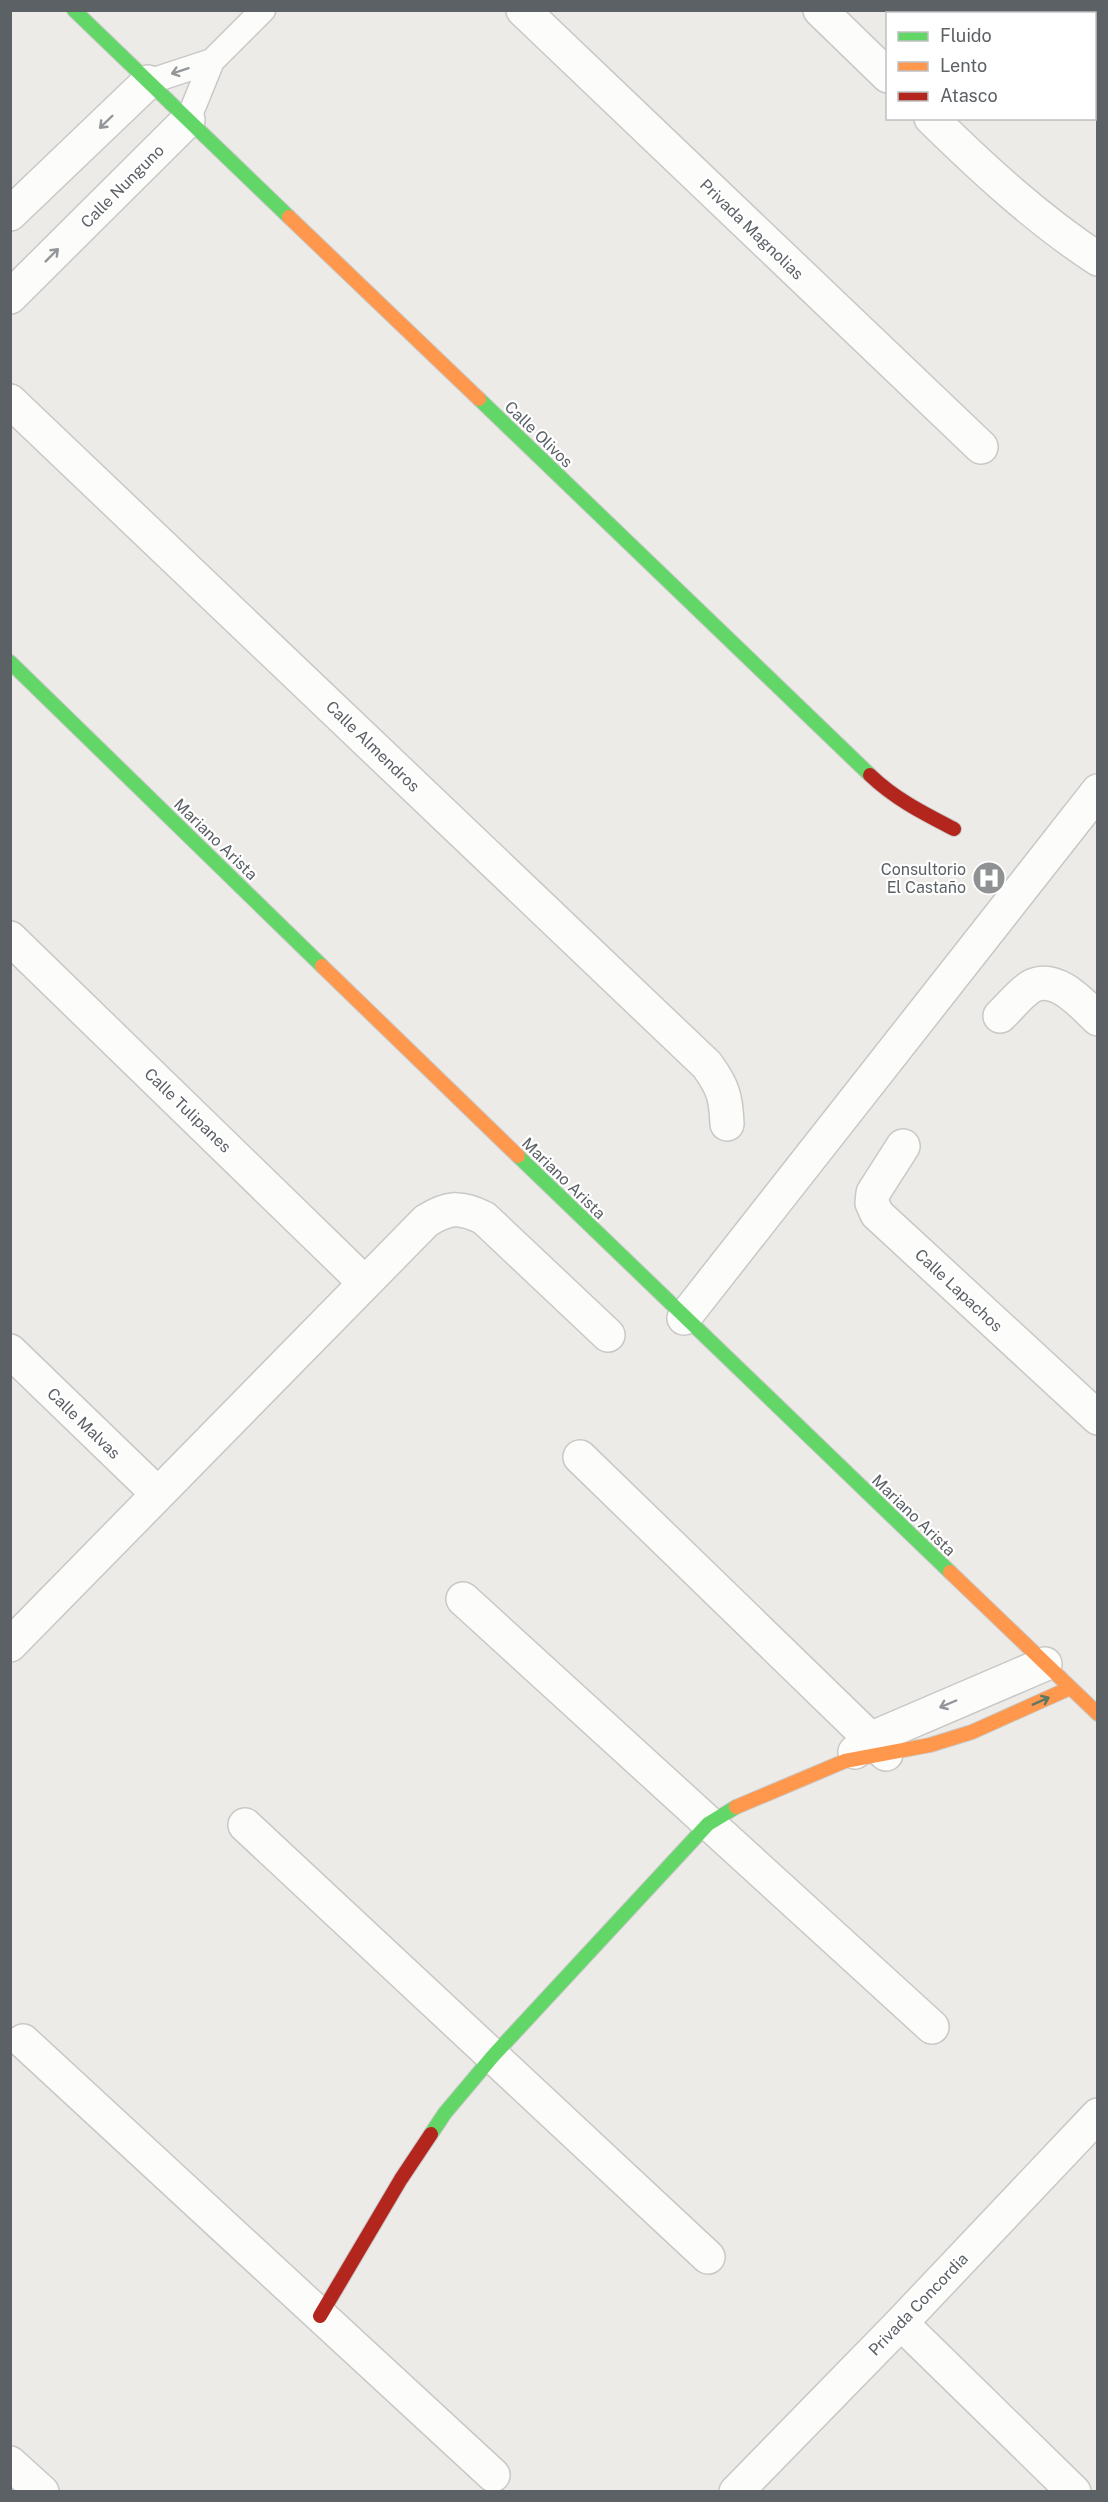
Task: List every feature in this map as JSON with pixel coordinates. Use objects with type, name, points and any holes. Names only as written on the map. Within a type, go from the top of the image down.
[{"type":"street","name":"Calle Olivos","points":[[74,10],[878,782],[909,806],[954,829]]},
{"type":"street","name":"Privada Magnolias","points":[[523,10],[981,447]]},
{"type":"street","points":[[820,10],[886,74]]},
{"type":"street","name":"Calle Nunguno","points":[[10,214],[148,81]]},
{"type":"street","name":"Calle Nunguno","points":[[10,297],[188,120]]},
{"type":"street","points":[[933,120],[984,170],[1071,242],[1098,260]]},
{"type":"street","name":"Calle Almendros","points":[[10,400],[707,1065],[720,1084],[727,1111]]},
{"type":"street","name":"Mariano Arista","points":[[10,662],[684,1318],[1098,1714]]},
{"type":"street","points":[[684,1318],[1098,791]]},
{"type":"street","name":"Calle Tulipanes","points":[[10,938],[365,1283]]},
{"type":"street","points":[[1000,1016],[1032,986],[1046,983],[1065,990],[1098,1019]]},
{"type":"street","name":"Calle Lapachos","points":[[903,1146],[873,1193],[873,1203],[877,1214],[1098,1418]]},
{"type":"street","points":[[16,1628],[158,1494],[426,1221],[443,1210],[468,1210],[484,1218],[608,1335]]},
{"type":"street","name":"Calle Malvas","points":[[10,1351],[158,1494]]},
{"type":"street","points":[[580,1457],[878,1746],[930,1744],[972,1731],[1070,1688]]},
{"type":"street","points":[[463,1599],[932,2027]]},
{"type":"street","points":[[320,2316],[401,2179],[438,2122],[493,2056],[708,1824],[744,1802],[878,1746],[1045,1664]]},
{"type":"street","points":[[245,1824],[708,2257]]},
{"type":"street","points":[[23,2041],[493,2475]]},
{"type":"street","name":"Privada Concordia","points":[[736,2492],[1098,2115]]},
{"type":"street","points":[[901,2322],[1074,2492]]},
{"type":"street","points":[[10,2463],[42,2492]]},
{"type":"lane","name":"Calle Nunguno","points":[[188,120],[212,61],[263,10]]},
{"type":"lane","name":"Calle Nunguno","points":[[148,81],[212,61]]},
{"type":"traffic: fast","points":[[74,10],[289,217]]},
{"type":"traffic: fast","points":[[479,399],[870,775]]},
{"type":"traffic: fast","points":[[10,662],[322,966]]},
{"type":"traffic: fast","points":[[518,1156],[950,1572]]},
{"type":"traffic: fast","points":[[431,2134],[445,2113],[493,2056],[708,1824],[736,1807]]},
{"type":"traffic: slow","points":[[289,217],[479,399]]},
{"type":"traffic: slow","points":[[322,966],[518,1156]]},
{"type":"traffic: slow","points":[[950,1572],[1098,1714]]},
{"type":"traffic: slow","points":[[736,1807],[845,1761],[930,1745],[972,1732],[1070,1688]]},
{"type":"traffic: jam","points":[[870,775],[899,798],[954,829]]},
{"type":"traffic: jam","points":[[320,2316],[401,2179],[431,2134]]},
{"type":"place","name":"Consultorio El Castaño","points":[[989,878]]}]
